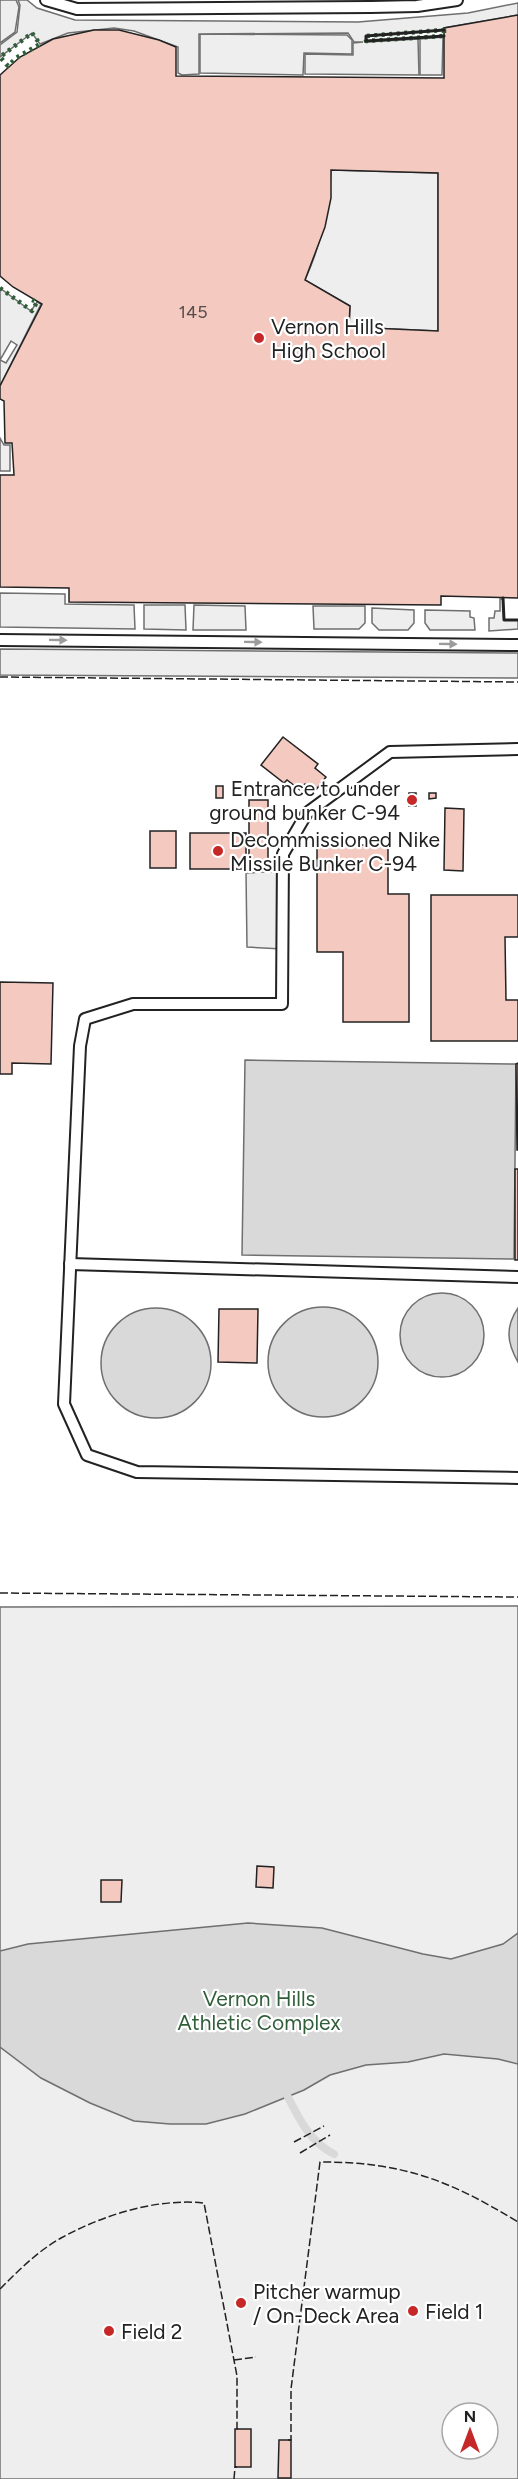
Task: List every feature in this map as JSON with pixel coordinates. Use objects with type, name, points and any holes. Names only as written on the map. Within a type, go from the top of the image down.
[{"type":"lane","points":[[46,0],[76,9],[88,9],[371,8],[417,6],[457,0]]},
{"type":"lane","points":[[0,640],[518,645]]},
{"type":"lane","points":[[518,749],[390,752],[306,813],[283,854],[282,1004],[133,1004],[85,1019],[80,1046],[64,1404],[87,1455],[137,1472],[501,1480],[518,1478]]},
{"type":"lane","points":[[70,1264],[518,1277]]},
{"type":"green space","points":[[0,0],[16,0],[19,7],[15,32],[0,43]]},
{"type":"green space","points":[[200,34],[347,35],[352,40],[352,54],[304,53],[303,75],[200,73]]},
{"type":"green space","points":[[443,37],[442,75],[420,75],[420,39]]},
{"type":"green space","points":[[331,170],[438,173],[438,331],[349,327],[350,306],[305,280],[324,226]]},
{"type":"green space","points":[[0,438],[4,445],[10,445],[10,471],[0,471]]},
{"type":"green space","points":[[0,593],[65,594],[65,604],[134,605],[135,629],[0,627]]},
{"type":"green space","points":[[500,599],[503,599],[504,620],[518,620],[518,629],[489,631],[489,618],[494,618],[495,611],[500,611]]},
{"type":"green space","points":[[144,605],[185,605],[186,630],[144,629]]},
{"type":"green space","points":[[194,605],[245,606],[246,630],[193,630]]},
{"type":"green space","points":[[313,606],[365,606],[365,623],[359,629],[314,629]]},
{"type":"green space","points":[[372,608],[414,610],[414,623],[408,630],[379,630],[372,623]]},
{"type":"green space","points":[[425,610],[470,611],[470,617],[474,618],[475,630],[430,630],[425,623]]},
{"type":"green space","points":[[0,649],[518,653],[518,678],[0,675]]},
{"type":"green space","name":"Vernon Hills Athletic Complex","points":[[518,1606],[518,2479],[0,2479],[0,1607]]},
{"type":"shaded area","points":[[18,0],[27,0],[37,8],[75,20],[358,22],[468,13],[518,3],[518,15],[444,28],[444,30],[366,36],[367,42],[418,39],[419,75],[305,74],[305,54],[353,55],[353,43],[363,42],[354,42],[348,33],[199,34],[199,74],[182,75],[178,73],[178,47],[134,31],[114,28],[68,33],[40,44],[32,33],[0,57],[0,45],[17,32],[20,5]]},
{"type":"shaded area","points":[[0,288],[31,311],[37,302],[41,304],[0,386]],"holes":[[[11,341],[17,345],[6,363],[0,360]]]},
{"type":"shaded area","points":[[283,871],[282,949],[247,947],[246,873]]},
{"type":"shaded area","points":[[245,1060],[516,1064],[514,1259],[242,1255]]},
{"type":"shaded area","points":[[442,1293],[458,1296],[472,1305],[481,1319],[484,1335],[481,1351],[472,1365],[458,1374],[442,1377],[426,1374],[412,1365],[403,1351],[400,1335],[403,1319],[412,1305],[426,1296]]},
{"type":"shaded area","points":[[323,1307],[344,1311],[362,1323],[374,1341],[378,1362],[374,1383],[362,1401],[344,1413],[323,1417],[302,1413],[284,1401],[272,1383],[268,1362],[272,1341],[284,1323],[302,1311]]},
{"type":"shaded area","points":[[156,1308],[177,1312],[195,1324],[207,1342],[211,1363],[207,1384],[195,1402],[177,1414],[156,1418],[135,1414],[117,1402],[105,1384],[101,1363],[105,1342],[117,1324],[135,1312]]},
{"type":"shaded area","points":[[518,1308],[518,1362],[510,1342],[509,1328]]},
{"type":"shaded area","points":[[248,1923],[322,1928],[451,1959],[503,1944],[518,1933],[518,2064],[498,2059],[444,2054],[408,2062],[366,2065],[330,2075],[304,2090],[245,2114],[206,2124],[170,2124],[134,2121],[90,2103],[41,2078],[0,2047],[0,1951],[28,1944]]},
{"type":"building","name":"Vernon Hills High School","points":[[518,15],[518,598],[441,596],[441,605],[69,602],[69,588],[0,587],[0,475],[14,475],[12,443],[5,443],[4,401],[0,399],[0,386],[42,304],[13,287],[0,276],[0,75],[20,57],[53,39],[94,30],[119,30],[159,40],[176,47],[176,76],[444,78],[444,28]],"holes":[[[331,170],[438,173],[438,331],[349,327],[350,306],[305,280],[325,227],[331,198]]]},
{"type":"building","points":[[283,737],[318,764],[315,768],[326,777],[315,791],[305,784],[300,790],[287,780],[284,783],[261,765]]},
{"type":"building","name":"Entrance to under ground bunker C-94","points":[[238,784],[245,784],[245,790],[238,790]]},
{"type":"building","name":"Entrance to under ground bunker C-94","points":[[216,786],[223,786],[223,798],[216,798]]},
{"type":"building","name":"Entrance to under ground bunker C-94","points":[[409,793],[416,793],[416,806],[409,806]]},
{"type":"building","name":"Entrance to under ground bunker C-94","points":[[429,793],[436,793],[436,798],[429,799]]},
{"type":"building","name":"Decommissioned Nike Missile Bunker C-94","points":[[249,800],[268,800],[268,869],[249,869]]},
{"type":"building","name":"Decommissioned Nike Missile Bunker C-94","points":[[445,808],[464,809],[463,871],[444,870]]},
{"type":"building","name":"Decommissioned Nike Missile Bunker C-94","points":[[150,831],[176,831],[176,868],[150,868]]},
{"type":"building","name":"Decommissioned Nike Missile Bunker C-94","points":[[190,833],[246,833],[246,869],[190,869]]},
{"type":"building","points":[[317,845],[388,845],[388,894],[409,894],[409,1022],[343,1022],[343,952],[317,952]]},
{"type":"building","points":[[431,895],[518,895],[518,937],[505,937],[506,1000],[518,1000],[518,1041],[431,1041]]},
{"type":"building","points":[[0,982],[53,983],[51,1064],[12,1063],[12,1074],[0,1074]]},
{"type":"building","points":[[518,1063],[518,1150],[517,1150],[516,1064]]},
{"type":"building","points":[[515,1169],[518,1169],[518,1260],[515,1260]]},
{"type":"building","points":[[219,1309],[258,1309],[257,1363],[218,1362]]},
{"type":"building","points":[[257,1866],[274,1867],[273,1888],[256,1887]]},
{"type":"building","points":[[101,1880],[122,1880],[121,1902],[101,1902]]},
{"type":"building","points":[[235,2429],[251,2429],[251,2467],[235,2467]]},
{"type":"building","points":[[279,2440],[291,2440],[291,2478],[278,2478]]},
{"type":"waterway","points":[[288,2097],[312,2137],[334,2154]]},
{"type":"hedge","points":[[444,30],[444,36],[366,41],[366,36],[444,30]]},
{"type":"hedge","points":[[32,33],[40,44],[16,58],[8,66],[0,57],[32,33]]},
{"type":"hedge","points":[[0,288],[32,311],[37,302],[32,300]]},
{"type":"fence","points":[[0,677],[518,682]]},
{"type":"fence","points":[[0,1593],[518,1597]]},
{"type":"fence","points":[[294,2142],[324,2126]]},
{"type":"fence","points":[[300,2153],[330,2135]]},
{"type":"fence","points":[[288,2440],[291,2440],[291,2389],[320,2162],[376,2165],[424,2176],[470,2195],[518,2222]]},
{"type":"fence","points":[[0,2289],[44,2249],[94,2222],[149,2206],[167,2203],[204,2203],[237,2376],[237,2429],[240,2429]]},
{"type":"fence","points":[[234,2360],[256,2357]]},
{"type":"fence","points":[[234,2479],[235,2467],[237,2467]]},
{"type":"wall","points":[[444,30],[366,36],[366,41],[444,36]]},
{"type":"wall","points":[[503,598],[504,620],[518,620]]},
{"type":"place","name":"Vernon Hills High School","points":[[259,338]]},
{"type":"place","name":"Entrance to under ground bunker C-94","points":[[412,800]]},
{"type":"place","name":"Decommissioned Nike Missile Bunker C-94","points":[[218,851]]},
{"type":"place","name":"Pitcher warmup / On-Deck Area","points":[[241,2303]]},
{"type":"place","name":"Field 1","points":[[413,2311]]},
{"type":"place","name":"Field 2","points":[[109,2331]]}]
